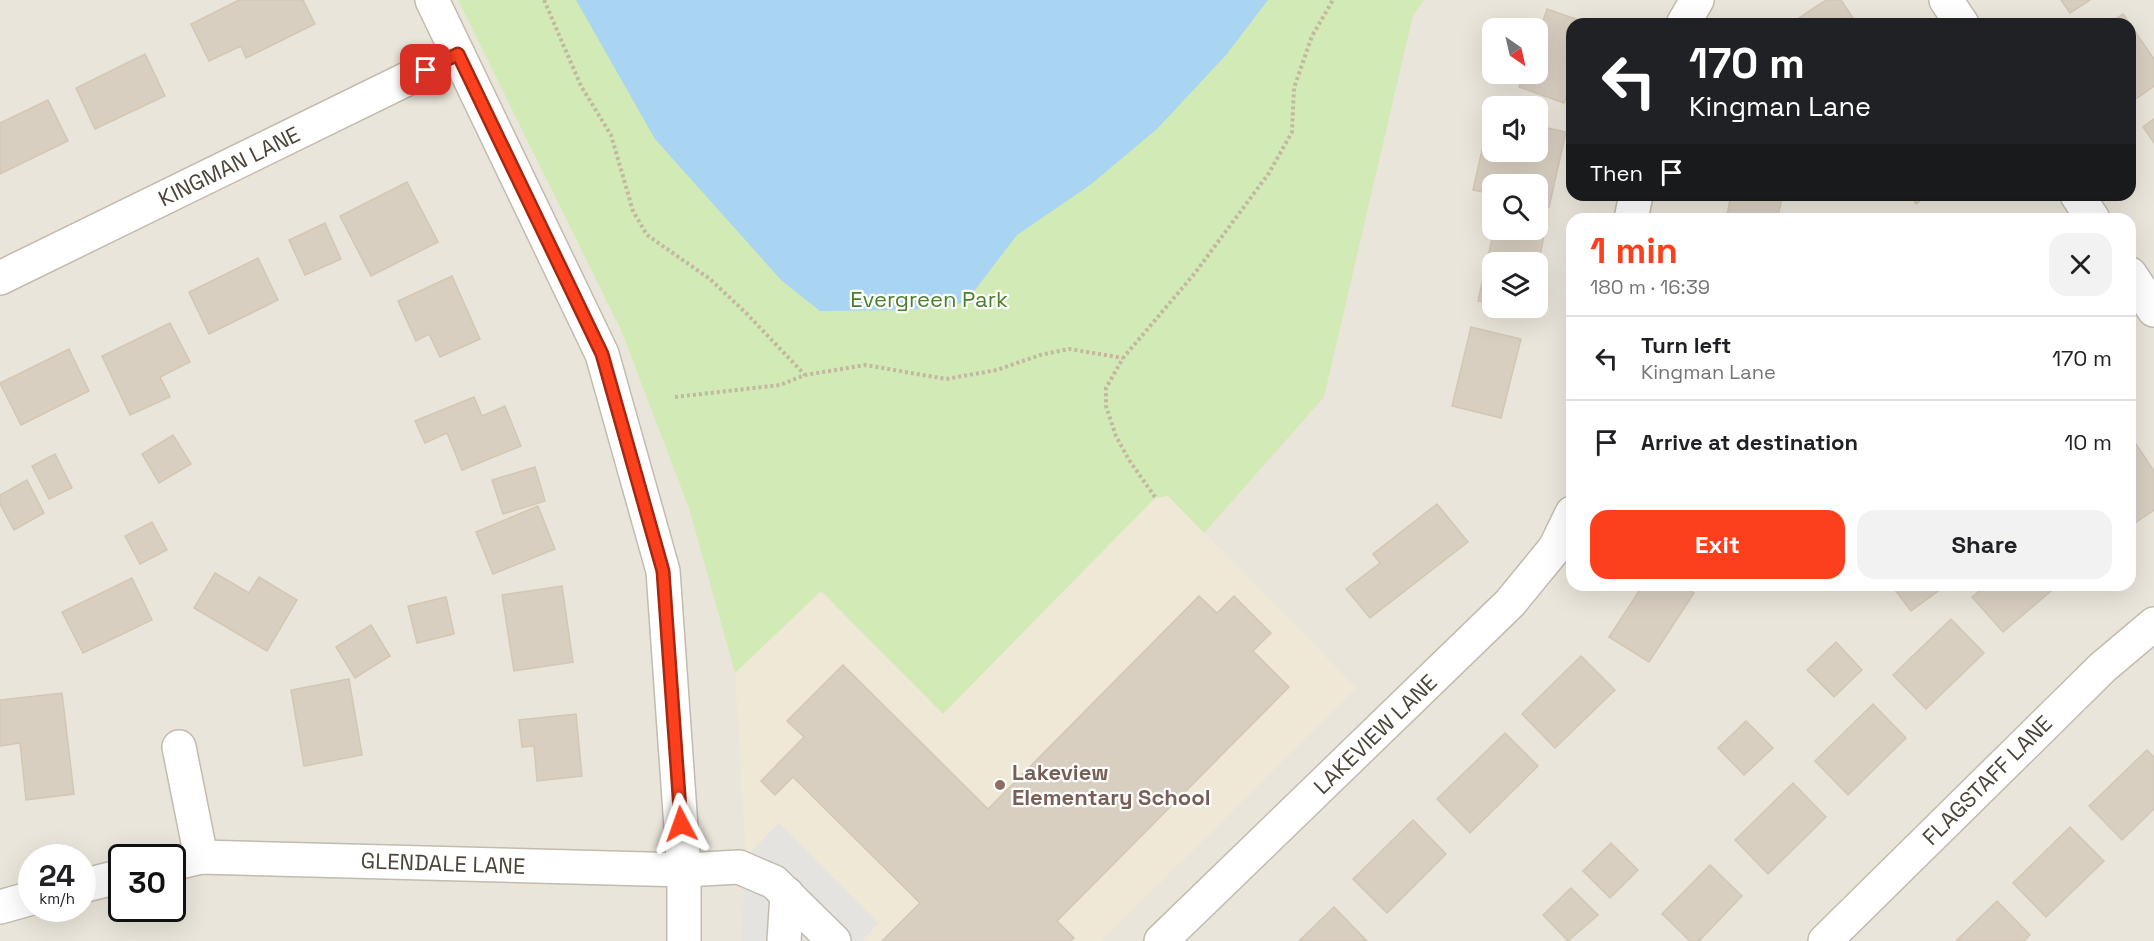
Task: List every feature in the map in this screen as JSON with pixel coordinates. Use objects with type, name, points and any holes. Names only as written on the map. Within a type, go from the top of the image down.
[{"type":"street","points":[[432,0],[602,354],[663,571],[684,870],[684,941]]},
{"type":"street","points":[[1686,18],[1697,0]]},
{"type":"street","points":[[1946,0],[1958,18]]},
{"type":"street","name":"KINGMAN LANE","points":[[0,278],[458,54]]},
{"type":"street","points":[[2136,283],[2154,310]]},
{"type":"street","name":"LAKEVIEW LANE","points":[[1161,941],[1510,603],[1555,548],[1566,525]]},
{"type":"street","name":"FLAGSTAFF LANE","points":[[1825,941],[2103,667],[2154,624]]},
{"type":"street","name":"GLENDALE LANE","points":[[178,747],[187,860],[684,870],[739,867],[774,882],[834,941]]},
{"type":"street","points":[[784,941],[787,894]]},
{"type":"street","points":[[0,907],[18,902]]},
{"type":"path","points":[[544,0],[581,86],[611,135],[633,211],[647,235],[710,279],[805,375]]},
{"type":"path","points":[[1155,497],[1129,460],[1116,436],[1106,406],[1106,388],[1123,358],[1228,231],[1269,173],[1292,132],[1294,88],[1312,36],[1333,0]]},
{"type":"path","points":[[675,397],[780,385],[805,375],[865,365],[946,378],[997,370],[1040,355],[1069,349],[1123,358]]},
{"type":"shaded area","points":[[0,0],[2154,0],[2154,941],[0,941]]},
{"type":"shaded area","name":"Lakeview Elementary School","points":[[1168,495],[1356,688],[1102,941],[741,941],[746,857],[735,673],[821,591]]},
{"type":"shaded area","points":[[779,823],[878,923],[862,941],[741,941],[746,857]]},
{"type":"green space","name":"Evergreen Park","points":[[458,0],[1424,0],[1413,15],[1324,397],[1204,533],[1168,496],[1155,498],[943,714],[821,591],[735,673],[689,508],[621,330]]},
{"type":"water","points":[[576,0],[1268,0],[1226,55],[1157,129],[1090,185],[1017,235],[965,303],[910,310],[820,311],[782,281],[655,139]]},
{"type":"building","points":[[239,0],[303,0],[315,24],[246,58],[241,46],[209,61],[191,24]]},
{"type":"building","points":[[1826,0],[1841,0],[1853,18],[1799,18]]},
{"type":"building","points":[[2061,0],[2090,0],[2070,13]]},
{"type":"building","points":[[1547,9],[1573,18],[1566,18],[1566,98],[1564,103],[1519,87],[1520,84],[1548,84],[1548,18],[1544,18]]},
{"type":"building","points":[[2136,33],[2154,59],[2154,86],[2136,99]]},
{"type":"building","points":[[145,54],[165,96],[95,129],[76,88]]},
{"type":"building","points":[[48,100],[68,141],[0,174],[0,123]]},
{"type":"building","points":[[2154,119],[2154,143],[2143,127]]},
{"type":"building","points":[[1548,128],[1566,132],[1549,207],[1548,174],[1482,174],[1482,192],[1473,190],[1482,150],[1482,162],[1548,162]]},
{"type":"building","points":[[407,182],[438,242],[371,276],[340,216]]},
{"type":"building","points":[[1730,201],[1782,201],[1778,213],[1727,213]]},
{"type":"building","points":[[325,223],[341,259],[305,275],[289,240]]},
{"type":"building","points":[[1492,240],[1543,240],[1541,252],[1489,252]]},
{"type":"building","points":[[258,258],[278,300],[209,334],[189,292]]},
{"type":"building","points":[[452,276],[480,339],[440,357],[429,334],[416,341],[398,301]]},
{"type":"building","points":[[1482,283],[1482,302],[1478,301]]},
{"type":"building","points":[[170,323],[190,362],[160,377],[170,397],[130,415],[102,356]]},
{"type":"building","points":[[1471,327],[1521,339],[1501,418],[1452,406]]},
{"type":"building","points":[[69,349],[89,391],[21,425],[0,383]]},
{"type":"building","points":[[474,397],[482,416],[505,406],[521,446],[462,470],[447,433],[425,443],[415,421]]},
{"type":"building","points":[[173,435],[191,464],[159,483],[142,454]]},
{"type":"building","points":[[2136,444],[2154,471],[2154,510],[2136,522]]},
{"type":"building","points":[[55,454],[72,488],[49,499],[32,466]]},
{"type":"building","points":[[535,467],[545,501],[503,514],[492,480]]},
{"type":"building","points":[[27,480],[44,513],[14,530],[0,504],[0,495]]},
{"type":"building","points":[[1437,504],[1468,542],[1370,618],[1346,589],[1380,563],[1373,554]]},
{"type":"building","points":[[538,506],[555,549],[493,574],[476,532]]},
{"type":"building","points":[[152,522],[167,550],[140,564],[125,536]]},
{"type":"building","points":[[215,573],[249,593],[259,577],[297,600],[267,651],[194,608]]},
{"type":"building","points":[[132,578],[152,620],[83,653],[62,612]]},
{"type":"building","points":[[562,586],[573,662],[514,671],[502,595]]},
{"type":"building","points":[[1639,591],[1691,591],[1694,593],[1649,662],[1609,637]]},
{"type":"building","points":[[1896,591],[1938,591],[1911,611]]},
{"type":"building","points":[[1979,591],[2051,591],[2003,632],[1972,597]]},
{"type":"building","name":"Lakeview Elementary School","points":[[1199,596],[1217,613],[1234,596],[1271,633],[1253,651],[1289,687],[1057,921],[1074,938],[1071,941],[882,941],[920,903],[793,777],[775,795],[761,781],[804,737],[787,721],[843,665],[988,809]]},
{"type":"building","points":[[446,597],[454,634],[417,643],[408,606]]},
{"type":"building","points":[[1951,619],[1984,653],[1926,709],[1893,675]]},
{"type":"building","points":[[371,625],[390,656],[355,678],[336,647]]},
{"type":"building","points":[[1836,642],[1862,670],[1834,697],[1807,670]]},
{"type":"building","points":[[1581,656],[1615,690],[1555,748],[1522,714]]},
{"type":"building","points":[[349,679],[362,755],[304,766],[291,690]]},
{"type":"building","points":[[62,693],[74,794],[26,800],[20,743],[0,746],[0,700]]},
{"type":"building","points":[[1873,704],[1906,738],[1848,795],[1815,761]]},
{"type":"building","points":[[576,714],[582,776],[537,781],[534,746],[522,747],[519,720]]},
{"type":"building","points":[[1746,721],[1773,748],[1744,775],[1718,748]]},
{"type":"building","points":[[1505,733],[1538,766],[1470,833],[1437,799]]},
{"type":"building","points":[[2147,750],[2154,757],[2154,809],[2122,840],[2089,806]]},
{"type":"building","points":[[1793,783],[1826,817],[1768,874],[1735,840]]},
{"type":"building","points":[[1413,820],[1446,854],[1387,913],[1353,879]]},
{"type":"building","points":[[2070,827],[2104,861],[2046,917],[2013,883]]},
{"type":"building","points":[[1611,843],[1638,870],[1610,898],[1583,871]]},
{"type":"building","points":[[1710,865],[1742,896],[1699,941],[1690,941],[1662,914]]},
{"type":"building","points":[[1571,888],[1598,915],[1568,941],[1543,915]]},
{"type":"building","points":[[1997,901],[2030,935],[2024,941],[1956,941]]},
{"type":"building","points":[[1334,907],[1367,941],[1299,941]]},
{"type":"place","name":"Lakeview Elementary School","points":[[1000,785]]},
{"type":"route","points":[[426,70],[458,54],[602,354],[663,571],[681,824]]}]
